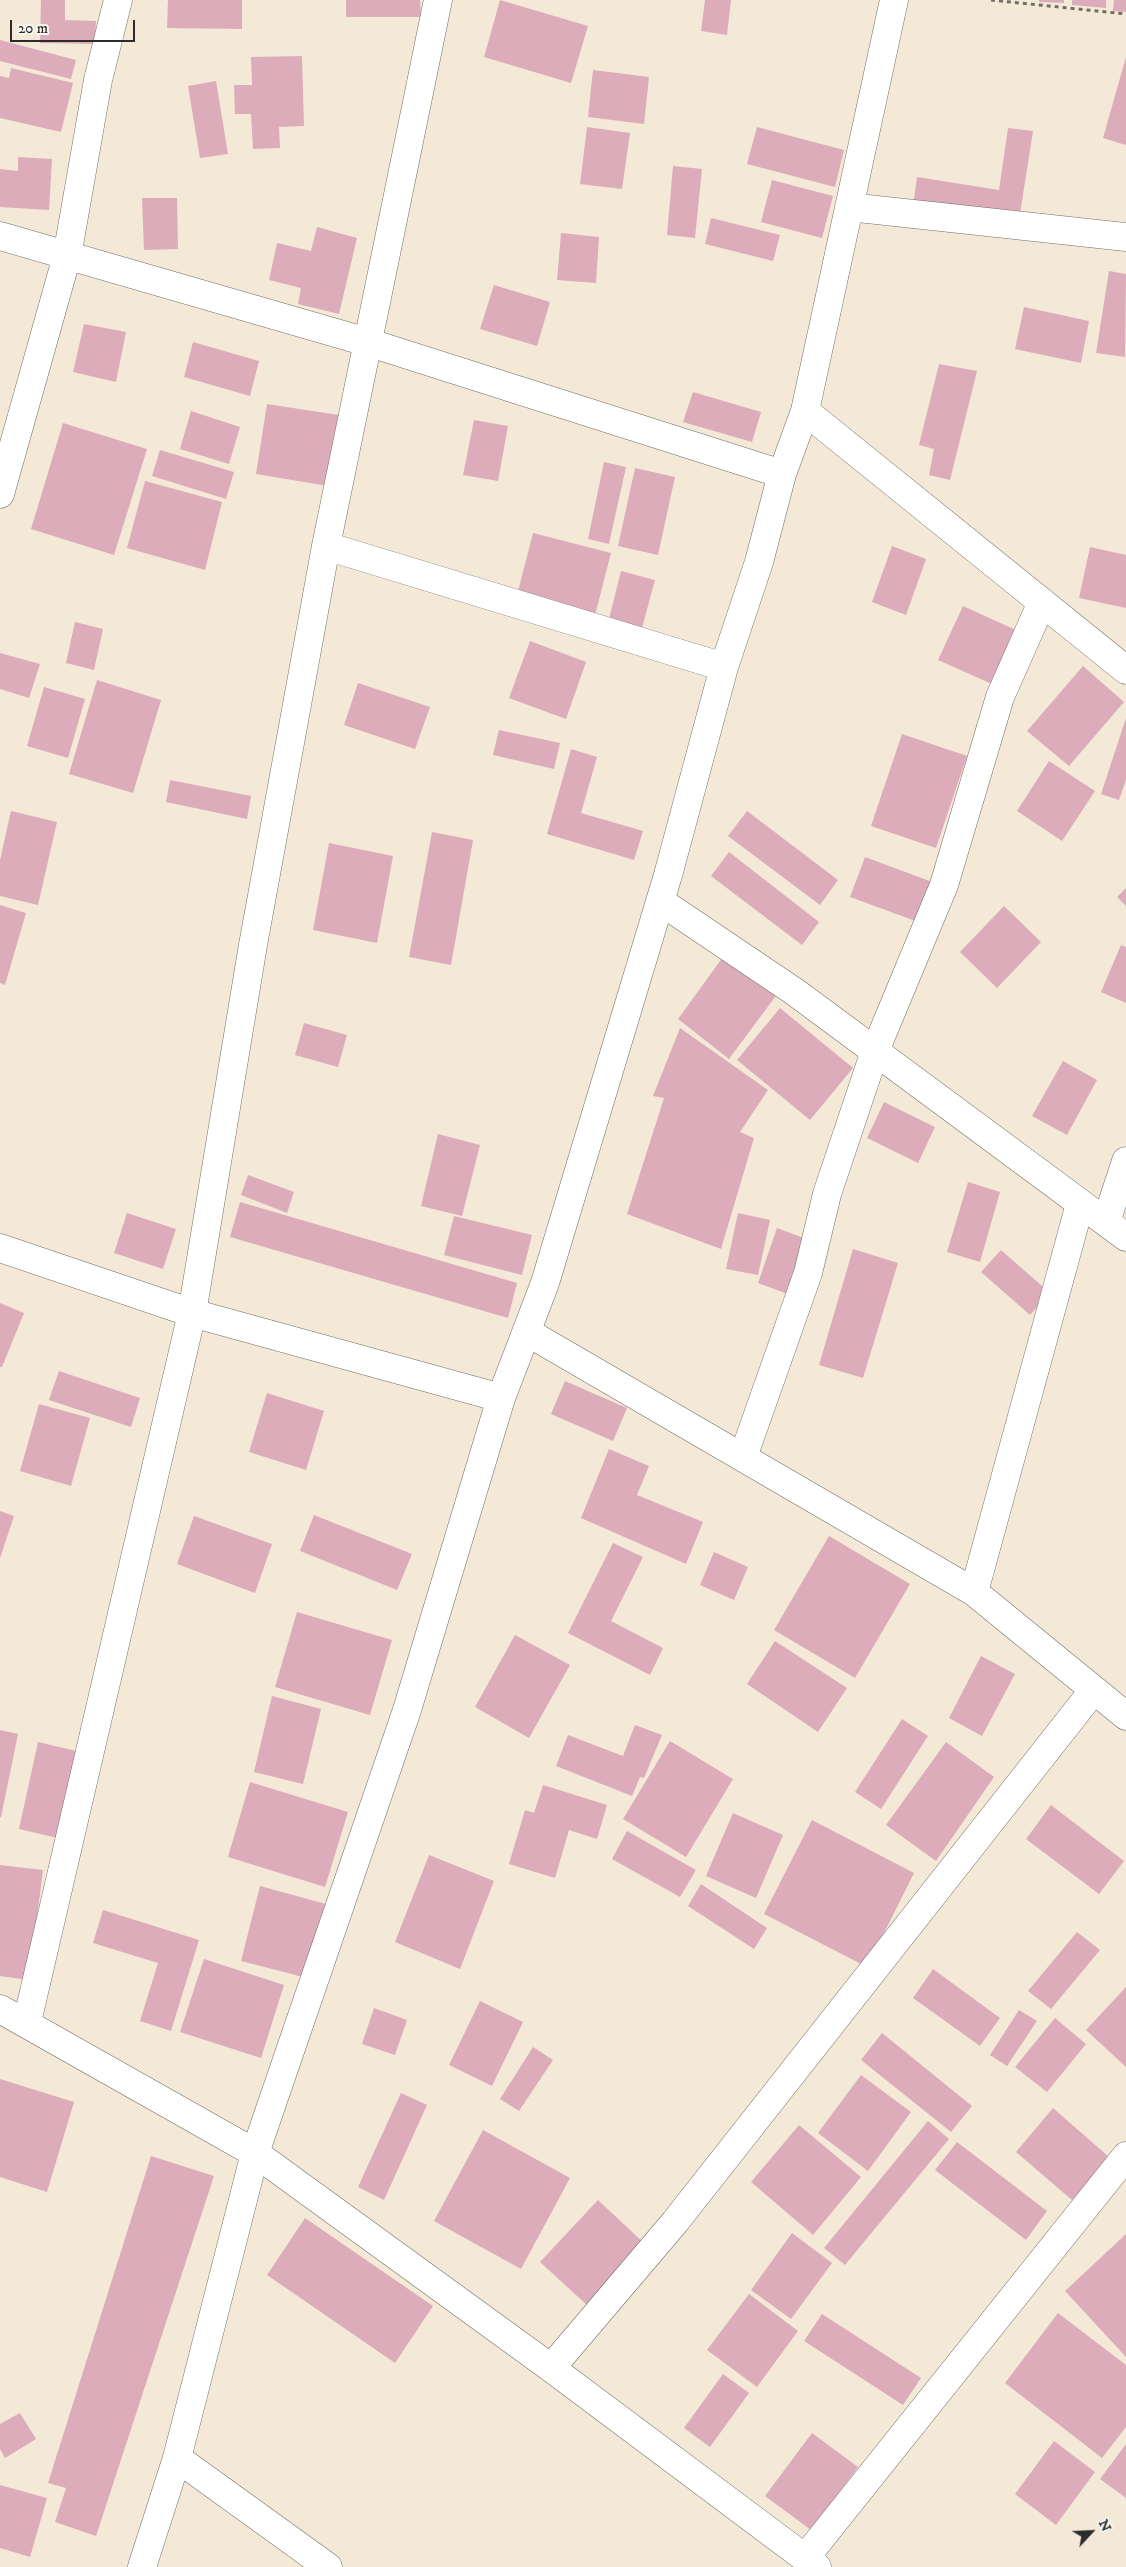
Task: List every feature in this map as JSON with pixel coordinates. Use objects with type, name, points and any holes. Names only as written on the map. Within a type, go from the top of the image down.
[{"type":"street","points":[[0,494],[67,256],[98,80],[118,0]]},
{"type":"street","points":[[28,2022],[192,1313],[253,945],[326,546],[438,0]]},
{"type":"street","points":[[142,2567],[177,2458],[256,2153],[407,1710],[501,1398],[545,1283],[660,901],[724,667],[759,562],[782,474],[806,411],[894,0]]},
{"type":"street","points":[[849,207],[1126,237]]},
{"type":"street","points":[[0,236],[367,342],[782,474]]},
{"type":"street","points":[[806,411],[1126,670]]},
{"type":"street","points":[[326,546],[724,667]]},
{"type":"street","points":[[743,1457],[808,1273],[827,1194],[875,1051],[944,885],[1000,697],[1042,602]]},
{"type":"street","points":[[660,901],[795,992],[1116,1230],[1126,1161]]},
{"type":"street","points":[[974,1592],[1080,1204]]},
{"type":"street","points":[[0,1248],[192,1313],[501,1398]]},
{"type":"street","points":[[527,1332],[974,1592],[1126,1716]]},
{"type":"street","points":[[551,2368],[675,2222],[1093,1691]]},
{"type":"street","points":[[0,2008],[28,2022],[256,2153],[551,2368],[811,2563],[1126,2156]]},
{"type":"street","points":[[177,2458],[328,2567]]},
{"type":"path","points":[[991,0],[1126,14]]},
{"type":"building","points":[[41,0],[65,0],[65,20],[96,21],[95,44],[40,43]]},
{"type":"building","points":[[168,0],[242,0],[242,29],[167,28]]},
{"type":"building","points":[[346,0],[420,0],[421,17],[346,17]]},
{"type":"building","points":[[500,0],[588,26],[571,83],[484,57]]},
{"type":"building","points":[[705,0],[731,0],[727,35],[701,31]]},
{"type":"building","points":[[1039,0],[1064,0],[1064,3],[1039,2]]},
{"type":"building","points":[[1072,0],[1106,0],[1106,8],[1072,5]]},
{"type":"building","points":[[1114,0],[1126,0],[1126,12],[1113,11]]},
{"type":"building","points":[[0,40],[76,60],[71,79],[0,61]]},
{"type":"building","points":[[302,56],[304,126],[279,127],[280,148],[253,149],[251,114],[235,114],[234,85],[252,85],[251,57]]},
{"type":"building","points":[[1126,57],[1126,145],[1103,138]]},
{"type":"building","points":[[11,68],[73,83],[61,132],[0,118],[0,76],[9,78]]},
{"type":"building","points":[[593,70],[649,77],[644,124],[588,117]]},
{"type":"building","points":[[216,81],[228,154],[200,158],[188,86]]},
{"type":"building","points":[[587,127],[630,133],[622,189],[580,184]]},
{"type":"building","points":[[757,127],[844,150],[835,187],[747,164]]},
{"type":"building","points":[[1008,128],[1033,131],[1020,214],[913,205],[917,177],[999,190]]},
{"type":"building","points":[[18,157],[52,159],[49,210],[0,207],[0,169],[18,171]]},
{"type":"building","points":[[673,166],[702,169],[695,238],[667,235]]},
{"type":"building","points":[[772,180],[833,196],[822,238],[761,222]]},
{"type":"building","points":[[142,198],[177,198],[178,249],[144,250]]},
{"type":"building","points":[[711,218],[780,235],[773,261],[705,244]]},
{"type":"building","points":[[317,227],[357,238],[339,314],[298,304],[301,288],[269,280],[277,243],[311,251]]},
{"type":"building","points":[[561,233],[599,237],[596,283],[557,280]]},
{"type":"building","points":[[1109,271],[1126,274],[1125,357],[1096,353]]},
{"type":"building","points":[[494,285],[550,302],[537,346],[480,329]]},
{"type":"building","points":[[1024,307],[1089,321],[1081,363],[1015,349]]},
{"type":"building","points":[[84,324],[126,332],[116,382],[73,372]]},
{"type":"building","points":[[193,342],[259,361],[250,396],[184,377]]},
{"type":"building","points":[[939,364],[977,371],[950,480],[929,475],[934,449],[919,445]]},
{"type":"building","points":[[693,392],[761,412],[752,442],[683,422]]},
{"type":"building","points":[[267,404],[345,416],[334,487],[256,474]]},
{"type":"building","points":[[191,411],[240,427],[229,464],[180,449]]},
{"type":"building","points":[[474,420],[508,426],[498,481],[463,475]]},
{"type":"building","points":[[63,423],[147,449],[114,555],[31,529]]},
{"type":"building","points":[[160,450],[234,472],[226,499],[152,476]]},
{"type":"building","points":[[604,462],[626,467],[609,544],[588,539]]},
{"type":"building","points":[[635,468],[675,477],[658,555],[618,546]]},
{"type":"building","points":[[145,481],[222,502],[205,570],[127,548]]},
{"type":"building","points":[[533,533],[611,553],[594,619],[516,599]]},
{"type":"building","points":[[892,546],[926,559],[906,615],[872,602]]},
{"type":"building","points":[[1090,547],[1126,555],[1126,608],[1079,598]]},
{"type":"building","points":[[621,571],[655,580],[642,628],[609,619]]},
{"type":"building","points":[[963,606],[1018,631],[994,685],[938,660]]},
{"type":"building","points":[[75,622],[103,629],[94,670],[66,663]]},
{"type":"building","points":[[530,641],[586,662],[566,719],[509,698]]},
{"type":"building","points":[[0,653],[40,664],[29,698],[0,689]]},
{"type":"building","points":[[1083,666],[1124,702],[1069,766],[1027,731]]},
{"type":"building","points":[[97,680],[161,700],[133,793],[69,774]]},
{"type":"building","points":[[358,683],[430,707],[415,749],[344,725]]},
{"type":"building","points":[[44,687],[85,699],[68,758],[27,746]]},
{"type":"building","points":[[1126,718],[1126,780],[1119,800],[1101,794]]},
{"type":"building","points":[[499,730],[560,743],[554,769],[493,755]]},
{"type":"building","points":[[902,734],[967,756],[936,848],[871,826]]},
{"type":"building","points":[[571,749],[597,757],[581,813],[643,831],[634,860],[547,834]]},
{"type":"building","points":[[1049,761],[1095,791],[1062,841],[1017,811]]},
{"type":"building","points":[[170,780],[251,796],[247,819],[166,802]]},
{"type":"building","points":[[11,811],[57,822],[38,905],[0,896],[0,860]]},
{"type":"building","points":[[747,811],[838,880],[820,905],[728,836]]},
{"type":"building","points":[[432,832],[473,840],[451,965],[409,957]]},
{"type":"building","points":[[329,843],[393,856],[377,943],[313,930]]},
{"type":"building","points":[[729,852],[819,922],[802,945],[711,876]]},
{"type":"building","points":[[865,857],[935,883],[921,923],[850,897]]},
{"type":"building","points":[[1126,888],[1126,906],[1117,897]]},
{"type":"building","points":[[0,905],[26,913],[5,985],[0,983]]},
{"type":"building","points":[[1004,906],[1041,942],[997,988],[960,952]]},
{"type":"building","points":[[1121,945],[1126,947],[1126,1003],[1101,992]]},
{"type":"building","points":[[728,950],[781,989],[729,1059],[678,1019]]},
{"type":"building","points":[[780,1008],[853,1068],[810,1120],[737,1060]]},
{"type":"building","points":[[304,1023],[347,1035],[338,1067],[295,1055]]},
{"type":"building","points":[[680,1028],[768,1090],[740,1132],[754,1138],[721,1249],[627,1214],[664,1098],[653,1096]]},
{"type":"building","points":[[1063,1061],[1097,1080],[1067,1135],[1032,1116]]},
{"type":"building","points":[[884,1102],[935,1127],[918,1163],[867,1138]]},
{"type":"building","points":[[438,1134],[480,1145],[462,1216],[421,1206]]},
{"type":"building","points":[[248,1175],[294,1192],[287,1213],[241,1195]]},
{"type":"building","points":[[968,1182],[1000,1192],[980,1262],[947,1252]]},
{"type":"building","points":[[240,1202],[517,1283],[508,1318],[230,1237]]},
{"type":"building","points":[[127,1213],[176,1229],[163,1269],[114,1253]]},
{"type":"building","points":[[738,1213],[770,1220],[758,1275],[726,1269]]},
{"type":"building","points":[[454,1216],[532,1235],[522,1275],[444,1255]]},
{"type":"building","points":[[777,1228],[812,1241],[793,1296],[758,1283]]},
{"type":"building","points":[[853,1249],[898,1263],[863,1378],[819,1365]]},
{"type":"building","points":[[1001,1250],[1050,1293],[1030,1315],[981,1272]]},
{"type":"building","points":[[0,1303],[24,1313],[2,1367],[0,1367]]},
{"type":"building","points":[[59,1371],[140,1398],[131,1427],[49,1400]]},
{"type":"building","points":[[565,1381],[627,1408],[613,1441],[551,1414]]},
{"type":"building","points":[[267,1393],[324,1411],[306,1470],[249,1452]]},
{"type":"building","points":[[39,1404],[90,1418],[71,1486],[20,1471]]},
{"type":"building","points":[[609,1449],[649,1466],[637,1495],[703,1522],[686,1564],[581,1518]]},
{"type":"building","points":[[0,1511],[14,1516],[0,1558]]},
{"type":"building","points":[[314,1515],[412,1554],[397,1590],[300,1551]]},
{"type":"building","points":[[194,1516],[272,1544],[255,1593],[177,1564]]},
{"type":"building","points":[[829,1536],[910,1584],[855,1678],[774,1630]]},
{"type":"building","points":[[613,1543],[643,1557],[611,1621],[663,1648],[650,1675],[568,1633]]},
{"type":"building","points":[[714,1552],[748,1567],[734,1600],[700,1585]]},
{"type":"building","points":[[297,1612],[392,1640],[370,1715],[275,1687]]},
{"type":"building","points":[[515,1635],[570,1665],[529,1738],[475,1707]]},
{"type":"building","points":[[775,1641],[847,1688],[818,1732],[747,1684]]},
{"type":"building","points":[[981,1656],[1015,1674],[982,1736],[949,1718]]},
{"type":"building","points":[[272,1696],[321,1709],[303,1784],[254,1772]]},
{"type":"building","points":[[902,1719],[928,1736],[881,1809],[855,1792]]},
{"type":"building","points":[[635,1725],[662,1735],[644,1778],[640,1777],[632,1796],[556,1766],[568,1735],[623,1756]]},
{"type":"building","points":[[0,1730],[18,1734],[1,1817],[0,1817]]},
{"type":"building","points":[[670,1741],[733,1779],[686,1857],[623,1819]]},
{"type":"building","points":[[38,1742],[80,1752],[62,1839],[19,1829]]},
{"type":"building","points":[[946,1742],[994,1777],[936,1861],[886,1825]]},
{"type":"building","points":[[250,1782],[348,1812],[325,1887],[228,1857]]},
{"type":"building","points":[[543,1785],[607,1805],[597,1839],[569,1830],[555,1878],[509,1864],[525,1810],[534,1813]]},
{"type":"building","points":[[1051,1805],[1124,1861],[1099,1894],[1026,1839]]},
{"type":"building","points":[[733,1813],[783,1835],[756,1898],[706,1876]]},
{"type":"building","points":[[812,1820],[914,1873],[867,1967],[764,1914]]},
{"type":"building","points":[[627,1831],[696,1870],[680,1897],[612,1859]]},
{"type":"building","points":[[429,1855],[494,1881],[460,1969],[395,1942]]},
{"type":"building","points":[[0,1865],[43,1870],[29,1980],[0,1976]]},
{"type":"building","points":[[701,1884],[767,1928],[754,1949],[688,1906]]},
{"type":"building","points":[[260,1886],[326,1904],[307,1978],[241,1961]]},
{"type":"building","points":[[103,1910],[199,1940],[171,2031],[140,2021],[158,1963],[93,1943]]},
{"type":"building","points":[[1077,1932],[1100,1950],[1051,2009],[1028,1991]]},
{"type":"building","points":[[204,1959],[284,1985],[261,2058],[180,2032]]},
{"type":"building","points":[[933,1969],[1000,2018],[980,2046],[913,1998]]},
{"type":"building","points":[[1126,1987],[1126,2067],[1086,2030]]},
{"type":"building","points":[[480,2001],[523,2022],[492,2086],[449,2065]]},
{"type":"building","points":[[374,2008],[407,2020],[395,2055],[362,2044]]},
{"type":"building","points":[[1019,2010],[1037,2021],[1007,2066],[990,2055]]},
{"type":"building","points":[[1055,2018],[1086,2044],[1047,2092],[1015,2067]]},
{"type":"building","points":[[882,2033],[972,2106],[951,2132],[861,2060]]},
{"type":"building","points":[[533,2047],[553,2060],[519,2111],[500,2099]]},
{"type":"building","points":[[861,2075],[911,2112],[868,2171],[818,2133]]},
{"type":"building","points":[[0,2079],[74,2102],[47,2192],[0,2177]]},
{"type":"building","points":[[401,2093],[427,2105],[384,2200],[358,2187]]},
{"type":"building","points":[[1053,2108],[1109,2157],[1072,2200],[1016,2152]]},
{"type":"building","points":[[928,2121],[949,2139],[845,2265],[824,2248]]},
{"type":"building","points":[[799,2125],[861,2177],[813,2235],[751,2182]]},
{"type":"building","points":[[483,2130],[570,2178],[521,2269],[434,2221]]},
{"type":"building","points":[[957,2142],[1047,2211],[1026,2240],[935,2170]]},
{"type":"building","points":[[151,2156],[214,2176],[96,2536],[55,2522],[66,2488],[48,2483]]},
{"type":"building","points":[[598,2200],[645,2244],[588,2306],[540,2262]]},
{"type":"building","points":[[305,2218],[433,2306],[395,2363],[267,2275]]},
{"type":"building","points":[[792,2233],[832,2263],[791,2319],[751,2290]]},
{"type":"building","points":[[1126,2234],[1126,2357],[1065,2291]]},
{"type":"building","points":[[749,2294],[798,2331],[757,2387],[707,2350]]},
{"type":"building","points":[[1058,2313],[1126,2365],[1126,2427],[1102,2458],[1005,2383]]},
{"type":"building","points":[[822,2314],[921,2378],[903,2405],[804,2341]]},
{"type":"building","points":[[723,2374],[749,2393],[710,2447],[684,2428]]},
{"type":"building","points":[[20,2413],[36,2439],[5,2458],[0,2449],[0,2424]]},
{"type":"building","points":[[812,2433],[858,2467],[811,2530],[765,2496]]},
{"type":"building","points":[[1054,2441],[1095,2472],[1056,2525],[1015,2494]]},
{"type":"building","points":[[1126,2444],[1126,2498],[1100,2479]]},
{"type":"building","points":[[0,2485],[47,2498],[30,2557],[0,2548]]}]
